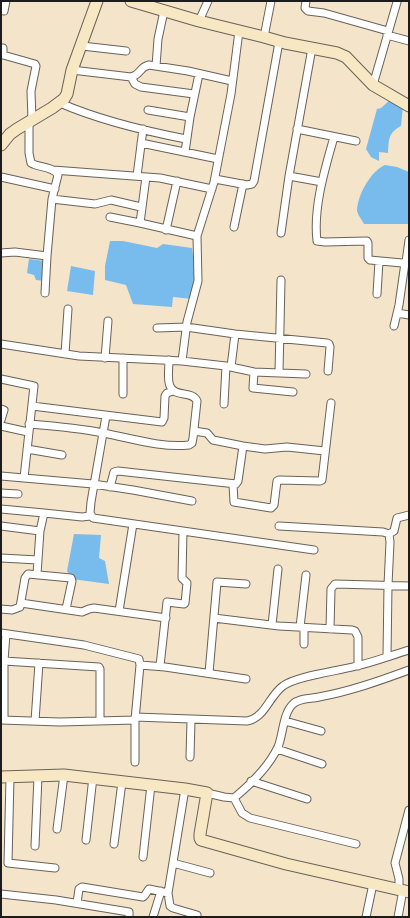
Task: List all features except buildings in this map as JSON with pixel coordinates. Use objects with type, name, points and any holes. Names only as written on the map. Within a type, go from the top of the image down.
[{"type":"street","points":[[4,11],[6,1]]},
{"type":"street","points":[[1,144],[10,134],[30,120],[60,103],[67,94],[72,70],[82,46],[97,1]]},
{"type":"street","points":[[131,1],[164,12],[279,42],[337,53],[346,58],[373,85],[409,106]]},
{"type":"street","points":[[199,21],[208,1]]},
{"type":"street","points":[[264,37],[271,1]]},
{"type":"street","points":[[306,1],[305,8],[308,11],[324,13],[409,41]]},
{"type":"street","points":[[373,85],[397,2]]},
{"type":"street","points":[[156,66],[158,39],[164,12]]},
{"type":"street","points":[[182,361],[186,328],[197,288],[197,236],[212,189],[232,81],[239,31]]},
{"type":"street","points":[[214,179],[250,185],[254,181],[279,42]]},
{"type":"street","points":[[82,46],[126,51]]},
{"type":"street","points":[[1,48],[3,48],[3,55],[35,64],[36,66],[31,91],[29,153],[31,163],[36,166],[53,170],[146,177],[177,181],[212,189]]},
{"type":"street","points":[[281,233],[289,176],[312,48]]},
{"type":"street","points":[[72,70],[130,77],[137,75],[144,66],[149,65],[232,81]]},
{"type":"street","points":[[185,152],[194,94],[200,74]]},
{"type":"street","points":[[130,77],[135,84],[141,87],[194,94]]},
{"type":"street","points":[[60,103],[89,115],[155,133],[186,139]]},
{"type":"street","points":[[148,110],[190,117]]},
{"type":"street","points":[[137,176],[143,129]]},
{"type":"street","points":[[298,129],[356,141]]},
{"type":"street","points":[[334,137],[322,182],[317,222],[317,241],[367,241],[368,259],[405,263]]},
{"type":"street","points":[[141,143],[218,159]]},
{"type":"street","points":[[45,293],[52,199],[58,175],[53,170]]},
{"type":"street","points":[[1,176],[55,189]]},
{"type":"street","points":[[289,176],[322,182]]},
{"type":"street","points":[[140,223],[146,177]]},
{"type":"street","points":[[166,230],[177,181]]},
{"type":"street","points":[[234,227],[243,184]]},
{"type":"street","points":[[52,199],[95,204],[111,200],[141,208]]},
{"type":"street","points":[[110,217],[197,236]]},
{"type":"street","points":[[394,326],[406,281],[405,263],[409,240]]},
{"type":"street","points":[[1,253],[15,252],[47,256]]},
{"type":"street","points":[[377,294],[379,261]]},
{"type":"street","points":[[279,373],[281,280]]},
{"type":"street","points":[[65,354],[68,309]]},
{"type":"street","points":[[397,314],[409,315]]},
{"type":"street","points":[[105,358],[108,321]]},
{"type":"street","points":[[157,328],[186,328],[329,344],[328,371]]},
{"type":"street","points":[[224,404],[228,367],[235,334]]},
{"type":"street","points":[[1,344],[65,354],[105,358],[182,361],[254,372],[306,374]]},
{"type":"street","points":[[123,358],[123,394]]},
{"type":"street","points":[[169,360],[169,380],[173,391]]},
{"type":"street","points":[[254,372],[254,388],[293,392]]},
{"type":"street","points":[[1,380],[33,384],[34,388],[24,478]]},
{"type":"street","points":[[30,424],[103,433],[138,440],[182,446],[189,445],[192,442],[197,401],[192,396],[173,391],[166,394],[164,418],[162,422],[32,406]]},
{"type":"street","points":[[233,484],[234,502],[271,508],[274,505],[277,481],[320,482],[322,480],[331,403]]},
{"type":"street","points":[[1,409],[4,410],[1,420]]},
{"type":"street","points":[[90,516],[93,484],[106,416]]},
{"type":"street","points":[[1,426],[28,432]]},
{"type":"street","points":[[194,431],[207,433],[214,440],[243,446],[265,449],[287,447],[325,451]]},
{"type":"street","points":[[110,487],[114,472],[118,471],[236,484],[238,482],[243,446]]},
{"type":"street","points":[[27,450],[62,455]]},
{"type":"street","points":[[1,476],[93,484],[192,501]]},
{"type":"street","points":[[1,493],[18,494]]},
{"type":"street","points":[[1,509],[82,517],[90,516],[96,519],[314,550]]},
{"type":"street","points":[[37,574],[40,531],[44,514]]},
{"type":"street","points":[[389,534],[395,529],[398,518],[409,515]]},
{"type":"street","points":[[119,611],[133,524]]},
{"type":"street","points":[[1,526],[40,531]]},
{"type":"street","points":[[279,526],[382,532],[389,534]]},
{"type":"street","points":[[160,666],[167,602],[185,603],[187,583],[182,578],[183,531]]},
{"type":"street","points":[[387,657],[389,534]]},
{"type":"street","points":[[1,558],[38,560]]},
{"type":"street","points":[[272,625],[278,569]]},
{"type":"street","points":[[1,609],[12,610],[20,607],[26,575],[37,574],[72,579],[66,609]]},
{"type":"street","points":[[304,644],[302,627],[306,575]]},
{"type":"street","points":[[209,673],[217,582],[246,584]]},
{"type":"street","points":[[330,629],[332,586],[335,584],[409,586]]},
{"type":"street","points":[[21,603],[82,612],[91,608],[166,618]]},
{"type":"street","points":[[214,618],[272,625],[355,631],[358,637],[358,666]]},
{"type":"street","points":[[135,762],[135,718],[140,665],[140,660],[138,658],[89,646],[4,633],[2,720],[100,721],[135,718],[253,720],[259,716],[274,695],[287,683],[298,679],[358,666],[409,650]]},
{"type":"street","points":[[4,661],[99,668],[100,721]]},
{"type":"street","points":[[35,721],[39,663]]},
{"type":"street","points":[[140,665],[160,666],[246,679]]},
{"type":"street","points":[[234,798],[268,763],[277,749],[282,737],[290,706],[297,701],[351,690],[409,670]]},
{"type":"street","points":[[190,757],[191,720]]},
{"type":"street","points":[[285,721],[321,731]]},
{"type":"street","points":[[277,749],[322,764]]},
{"type":"street","points":[[54,868],[4,863],[6,777],[64,775],[93,777],[122,782],[185,789],[234,798]]},
{"type":"street","points":[[57,829],[64,775]]},
{"type":"street","points":[[35,846],[38,776]]},
{"type":"street","points":[[86,840],[93,777]]},
{"type":"street","points":[[251,781],[307,799]]},
{"type":"street","points":[[114,844],[122,782]]},
{"type":"street","points":[[143,857],[151,785]]},
{"type":"street","points":[[153,917],[165,892],[173,863],[185,789]]},
{"type":"street","points":[[207,793],[200,834],[201,840],[286,864],[404,891]]},
{"type":"street","points":[[234,798],[242,813],[250,818],[356,844]]},
{"type":"street","points":[[398,917],[404,891],[395,863],[409,810]]},
{"type":"street","points":[[173,863],[210,873]]},
{"type":"street","points":[[366,917],[373,884]]},
{"type":"street","points":[[77,903],[79,889],[82,887],[143,897],[149,889],[165,892]]},
{"type":"street","points":[[165,892],[170,906],[173,908],[196,916],[204,917]]},
{"type":"street","points":[[1,894],[77,903],[130,912],[129,917]]},
{"type":"water","points":[[391,99],[403,106],[401,126],[391,134],[388,153],[379,152],[379,161],[371,157],[366,149],[377,109],[381,108]]},
{"type":"water","points":[[385,165],[397,167],[409,172],[409,224],[364,224],[358,213],[358,204],[366,184],[375,172]]},
{"type":"water","points":[[110,241],[123,241],[157,248],[163,244],[192,248],[195,272],[192,299],[173,297],[172,307],[133,304],[126,285],[105,280],[105,266]]},
{"type":"water","points":[[29,259],[44,261],[45,281],[36,280],[34,275],[27,273]]},
{"type":"water","points":[[71,266],[95,271],[93,295],[67,291]]},
{"type":"water","points":[[74,534],[101,535],[99,558],[105,561],[109,584],[72,579],[67,571]]}]
